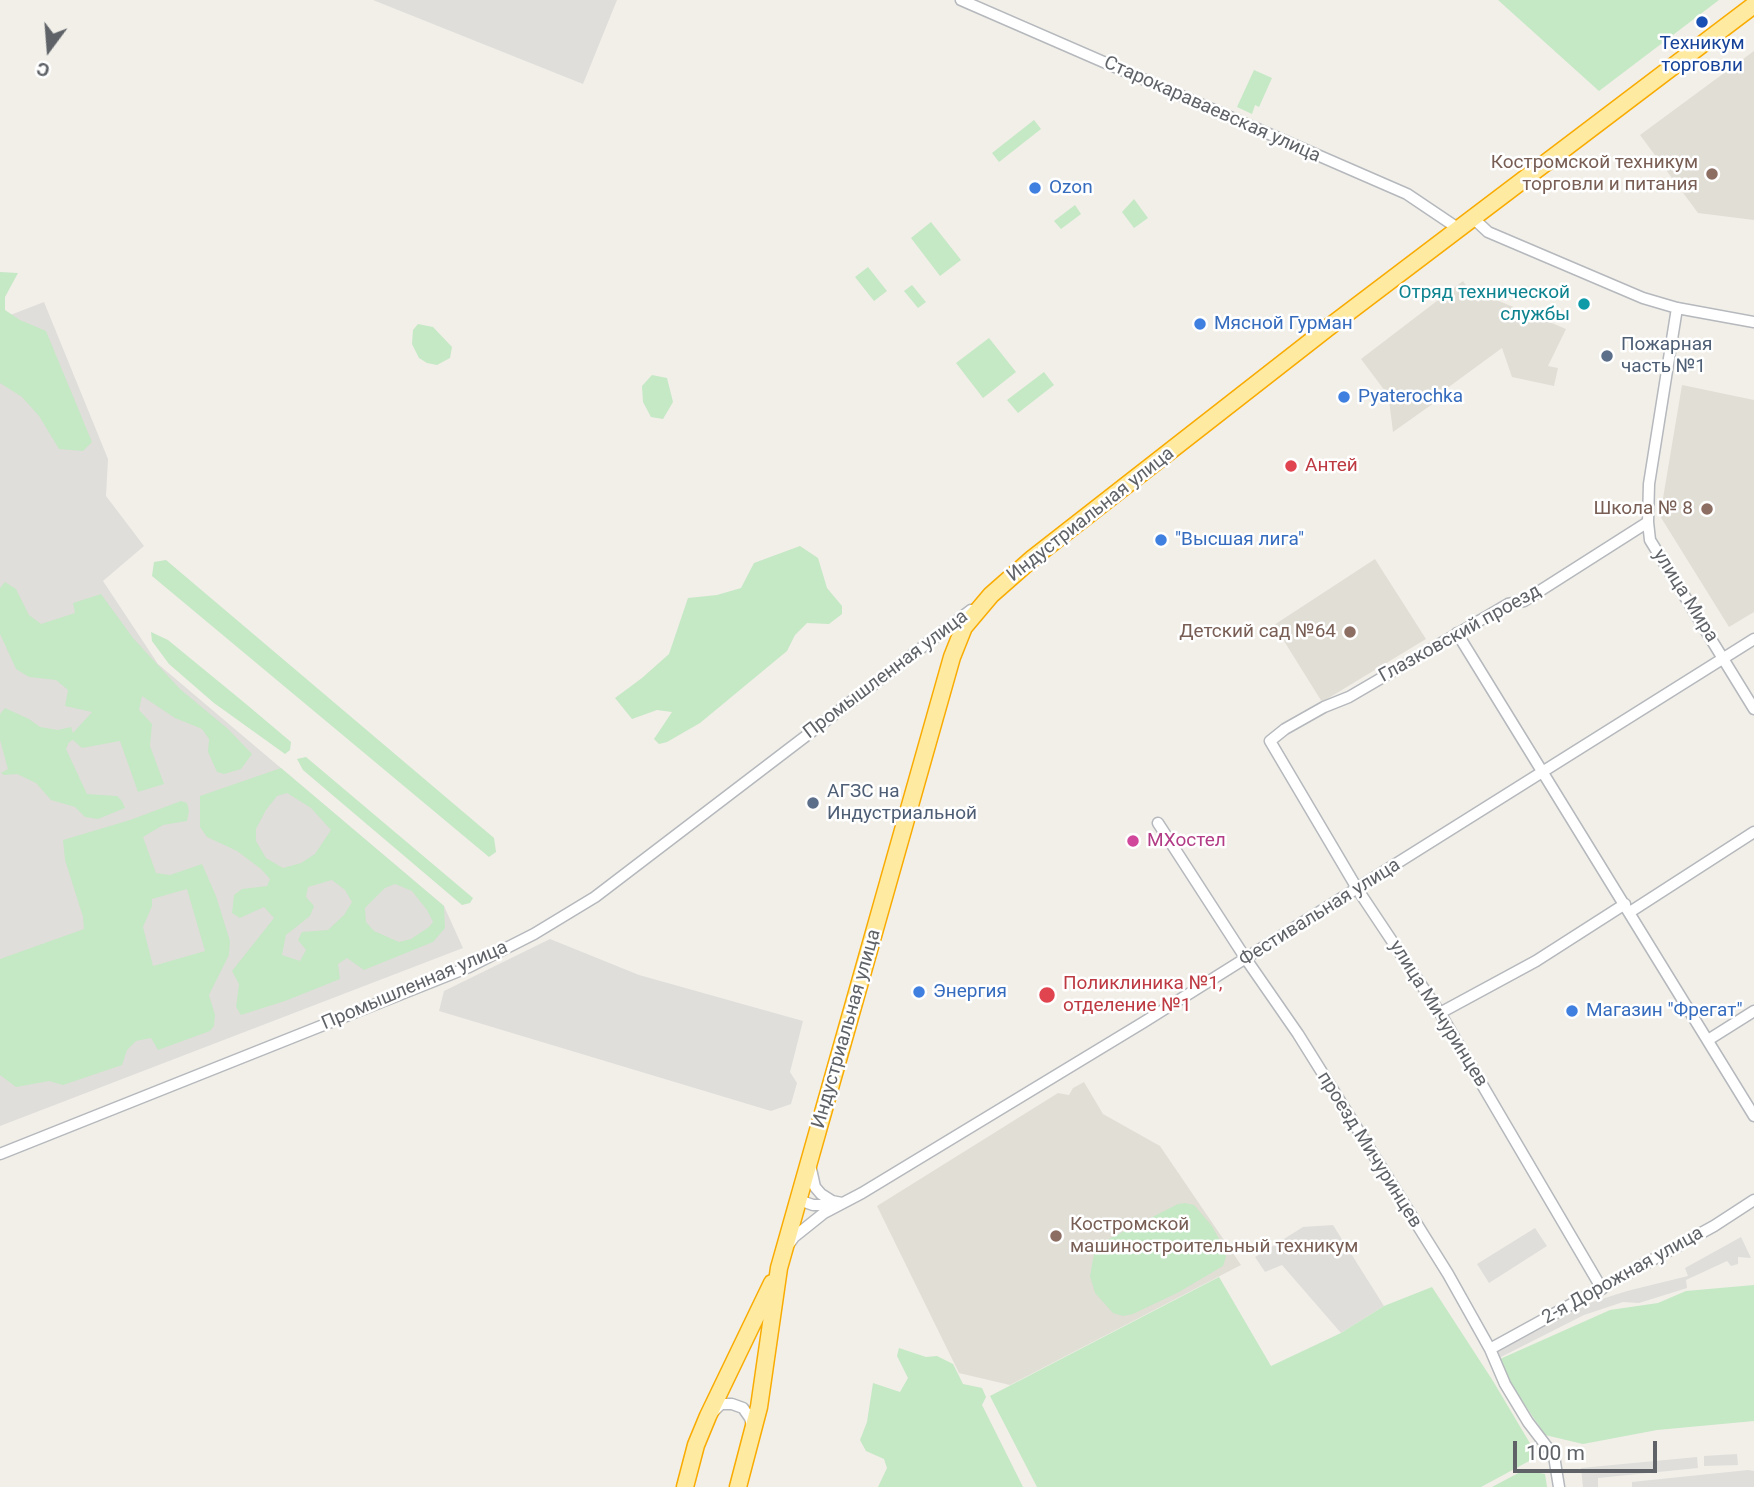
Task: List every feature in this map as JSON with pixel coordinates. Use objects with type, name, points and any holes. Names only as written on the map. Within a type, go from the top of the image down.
[{"type":"highway","name":"Индустриальная улица","points":[[738,1487],[753,1434],[781,1261],[952,657],[964,627],[991,595],[1033,558],[1329,327],[1754,5]]},
{"type":"highway","name":"Индустриальная улица","points":[[685,1487],[696,1446],[708,1416],[781,1261]]},
{"type":"street","name":"Старокараваевская улица","points":[[961,0],[1406,194],[1459,229]]},
{"type":"street","points":[[1473,218],[1488,232],[1643,298],[1677,308],[1754,322]]},
{"type":"street","name":"улица Мира","points":[[1677,308],[1649,484],[1650,540],[1754,709]]},
{"type":"street","name":"Глазковский проезд","points":[[1270,741],[1285,729],[1324,707],[1349,697],[1508,604],[1524,601],[1648,522]]},
{"type":"street","name":"Промышленная улица","points":[[0,1154],[469,967],[534,934],[595,897],[991,595]]},
{"type":"street","points":[[1457,633],[1754,1116]]},
{"type":"street","name":"Фестивальная улица","points":[[781,1261],[794,1237],[824,1213],[1358,890],[1754,639]]},
{"type":"street","name":"улица Мичуринцев","points":[[1270,741],[1358,890],[1440,1013],[1602,1289]]},
{"type":"street","name":"проезд Мичуринцев","points":[[1158,823],[1297,1034],[1448,1274],[1490,1349],[1505,1384],[1553,1456],[1559,1487]]},
{"type":"street","points":[[1440,1013],[1536,961],[1754,832]]},
{"type":"street","points":[[1707,1040],[1754,1011]]},
{"type":"street","points":[[811,1159],[815,1187],[832,1201],[843,1203]]},
{"type":"street","points":[[799,1200],[813,1205],[843,1203]]},
{"type":"street","name":"2-я Дорожная улица","points":[[1490,1349],[1714,1226],[1754,1200]]},
{"type":"street","points":[[708,1416],[721,1404],[743,1408],[750,1418],[753,1434]]},
{"type":"shaded area","points":[[373,0],[617,0],[583,84]]},
{"type":"shaded area","name":"Костромской техникум торговли и питания","points":[[1754,51],[1754,220],[1698,213],[1640,135]]},
{"type":"shaded area","points":[[1463,281],[1478,302],[1487,296],[1566,329],[1548,366],[1558,368],[1554,386],[1512,377],[1502,348],[1446,389],[1448,393],[1393,432],[1391,399],[1361,359]]},
{"type":"shaded area","points":[[44,302],[108,459],[106,496],[144,546],[103,581],[158,664],[444,906],[463,948],[0,1126],[0,319]]},
{"type":"shaded area","name":"Школа № 8","points":[[1682,385],[1754,400],[1754,612],[1729,627],[1660,516]]},
{"type":"shaded area","name":"Детский сад №64","points":[[1375,559],[1426,639],[1322,702],[1274,625]]},
{"type":"shaded area","points":[[550,939],[639,975],[803,1021],[790,1072],[797,1083],[791,1104],[771,1111],[439,1011],[444,991]]},
{"type":"shaded area","name":"Костромской машиностроительный техникум","points":[[1084,1082],[1103,1114],[1160,1146],[1241,1265],[1010,1385],[959,1373],[877,1206],[1058,1093],[1069,1095],[1073,1088]]},
{"type":"shaded area","points":[[1333,1225],[1384,1306],[1341,1333],[1282,1265],[1265,1272],[1255,1257],[1303,1227]]},
{"type":"shaded area","points":[[1535,1228],[1547,1246],[1489,1283],[1477,1264]]},
{"type":"shaded area","points":[[1741,1237],[1751,1258],[1738,1257],[1738,1264],[1731,1266],[1727,1261],[1686,1280],[1687,1288],[1639,1303],[1623,1302],[1584,1315],[1499,1358],[1494,1350],[1580,1306],[1688,1276],[1685,1268]]},
{"type":"shaded area","points":[[1737,1454],[1738,1465],[1704,1466],[1704,1456]]},
{"type":"shaded area","points":[[1697,1457],[1698,1468],[1598,1478],[1598,1487],[1583,1487],[1581,1468]]},
{"type":"shaded area","points":[[1754,1471],[1754,1487],[1632,1487],[1632,1482]]},
{"type":"green space","points":[[1498,0],[1719,0],[1599,91]]},
{"type":"green space","points":[[1254,70],[1272,78],[1259,107],[1255,105],[1252,114],[1237,107]]},
{"type":"green space","points":[[1034,120],[1041,129],[999,162],[992,153]]},
{"type":"green space","points":[[1134,199],[1148,218],[1134,228],[1122,212]]},
{"type":"green space","points":[[1075,205],[1081,214],[1061,229],[1054,221]]},
{"type":"green space","points":[[931,222],[961,260],[940,276],[911,238]]},
{"type":"green space","points":[[868,267],[887,291],[874,301],[855,277]]},
{"type":"green space","points":[[0,272],[18,273],[5,297],[5,310],[46,331],[92,442],[83,451],[59,449],[39,416],[22,397],[0,383]]},
{"type":"green space","points":[[912,285],[926,302],[918,308],[904,291]]},
{"type":"green space","points":[[418,324],[433,327],[452,347],[450,358],[437,365],[419,358],[412,344],[413,330]]},
{"type":"green space","points":[[989,338],[1016,372],[983,398],[956,363]]},
{"type":"green space","points":[[1044,372],[1054,385],[1018,413],[1007,400]]},
{"type":"green space","points":[[652,375],[667,378],[673,402],[663,419],[651,417],[643,402],[642,386]]},
{"type":"green space","points":[[800,546],[818,558],[827,588],[842,606],[842,614],[829,624],[807,623],[795,635],[787,651],[700,723],[659,744],[654,739],[672,712],[657,710],[632,719],[615,698],[669,654],[688,598],[717,595],[741,588],[754,563]]},
{"type":"green space","points":[[166,560],[494,838],[496,852],[489,857],[152,576],[154,562]]},
{"type":"green space","points":[[5,582],[16,589],[29,615],[41,624],[75,613],[73,603],[101,594],[133,638],[180,689],[228,729],[252,754],[241,769],[224,774],[217,772],[208,752],[209,739],[202,729],[175,718],[142,696],[139,710],[152,724],[150,746],[164,784],[138,792],[120,741],[82,748],[73,740],[66,749],[87,794],[117,796],[125,808],[98,819],[85,817],[75,807],[51,800],[36,783],[17,774],[1,773],[8,769],[0,740],[0,714],[5,708],[40,727],[58,730],[71,727],[73,733],[92,712],[65,706],[68,690],[56,680],[29,677],[16,669],[0,634],[0,588]]},
{"type":"green space","points":[[151,632],[168,640],[291,742],[290,750],[285,754],[214,703],[169,664],[152,641]]},
{"type":"green space","points":[[306,757],[473,898],[470,903],[462,905],[303,770],[297,759]]},
{"type":"green space","points":[[281,768],[444,906],[445,928],[433,942],[364,970],[347,958],[338,964],[340,979],[241,1015],[236,1007],[239,984],[232,971],[274,918],[264,907],[240,918],[232,913],[234,895],[242,889],[267,886],[270,879],[237,851],[207,837],[200,827],[200,796]],"holes":[[[287,793],[311,808],[331,830],[315,854],[301,863],[283,868],[266,858],[256,841],[256,829],[277,796]],[[332,880],[345,890],[352,902],[344,915],[328,930],[302,932],[298,940],[306,950],[300,961],[282,955],[286,935],[310,916],[314,906],[306,897],[308,887]],[[395,884],[412,891],[433,922],[411,939],[399,942],[374,931],[366,922],[365,908],[385,888]]]},
{"type":"green space","points":[[181,801],[187,803],[187,821],[163,825],[143,837],[156,873],[170,875],[202,864],[216,896],[230,941],[229,955],[209,995],[215,1015],[214,1026],[210,1031],[158,1050],[151,1038],[136,1041],[127,1050],[122,1065],[63,1085],[49,1081],[16,1087],[0,1075],[0,959],[84,929],[83,917],[65,860],[63,840]],"holes":[[[187,889],[205,951],[153,966],[143,927],[152,906],[152,899]]]},
{"type":"green space","points":[[1178,1204],[1194,1205],[1212,1226],[1224,1248],[1226,1257],[1223,1266],[1179,1292],[1133,1314],[1123,1316],[1113,1313],[1095,1293],[1090,1276],[1094,1254],[1101,1243]]},
{"type":"green space","points":[[1219,1277],[1271,1366],[1341,1333],[1384,1306],[1432,1287],[1531,1445],[1531,1460],[1481,1487],[1037,1487],[990,1396]]},
{"type":"green space","points":[[1754,1285],[1754,1421],[1657,1430],[1583,1444],[1545,1435],[1503,1372],[1500,1359],[1610,1310],[1658,1303],[1686,1291]]},
{"type":"green space","points":[[899,1348],[926,1357],[937,1356],[953,1364],[963,1384],[982,1388],[986,1397],[982,1405],[1023,1487],[878,1487],[887,1468],[884,1459],[866,1451],[860,1440],[867,1422],[873,1383],[900,1392],[908,1378],[897,1356]]},
{"type":"green space","points":[[1524,1470],[1545,1474],[1547,1487],[1492,1487]]},
{"type":"place","name":"Техникум торговли","points":[[1702,22]]},
{"type":"place","name":"Костромской техникум торговли и питания","points":[[1712,174]]},
{"type":"place","name":"Ozon","points":[[1035,188]]},
{"type":"place","name":"Отряд технической службы","points":[[1584,304]]},
{"type":"place","name":"Мясной Гурман","points":[[1200,324]]},
{"type":"place","name":"Пожарная часть №1","points":[[1607,356]]},
{"type":"place","name":"Pyaterochka","points":[[1344,397]]},
{"type":"place","name":"Антей","points":[[1291,466]]},
{"type":"place","name":"Школа № 8","points":[[1707,509]]},
{"type":"place","name":"\"Высшая лига\"","points":[[1161,540]]},
{"type":"place","name":"Детский сад №64","points":[[1350,632]]},
{"type":"place","name":"АГЗС на Индустриальной","points":[[813,803]]},
{"type":"place","name":"МХостел","points":[[1133,841]]},
{"type":"place","name":"Энергия","points":[[919,992]]},
{"type":"place","name":"Поликлиника №1, отделение №1","points":[[1047,995]]},
{"type":"place","name":"Магазин \"Фрегат\"","points":[[1572,1011]]},
{"type":"place","name":"Костромской машиностроительный техникум","points":[[1056,1236]]}]
